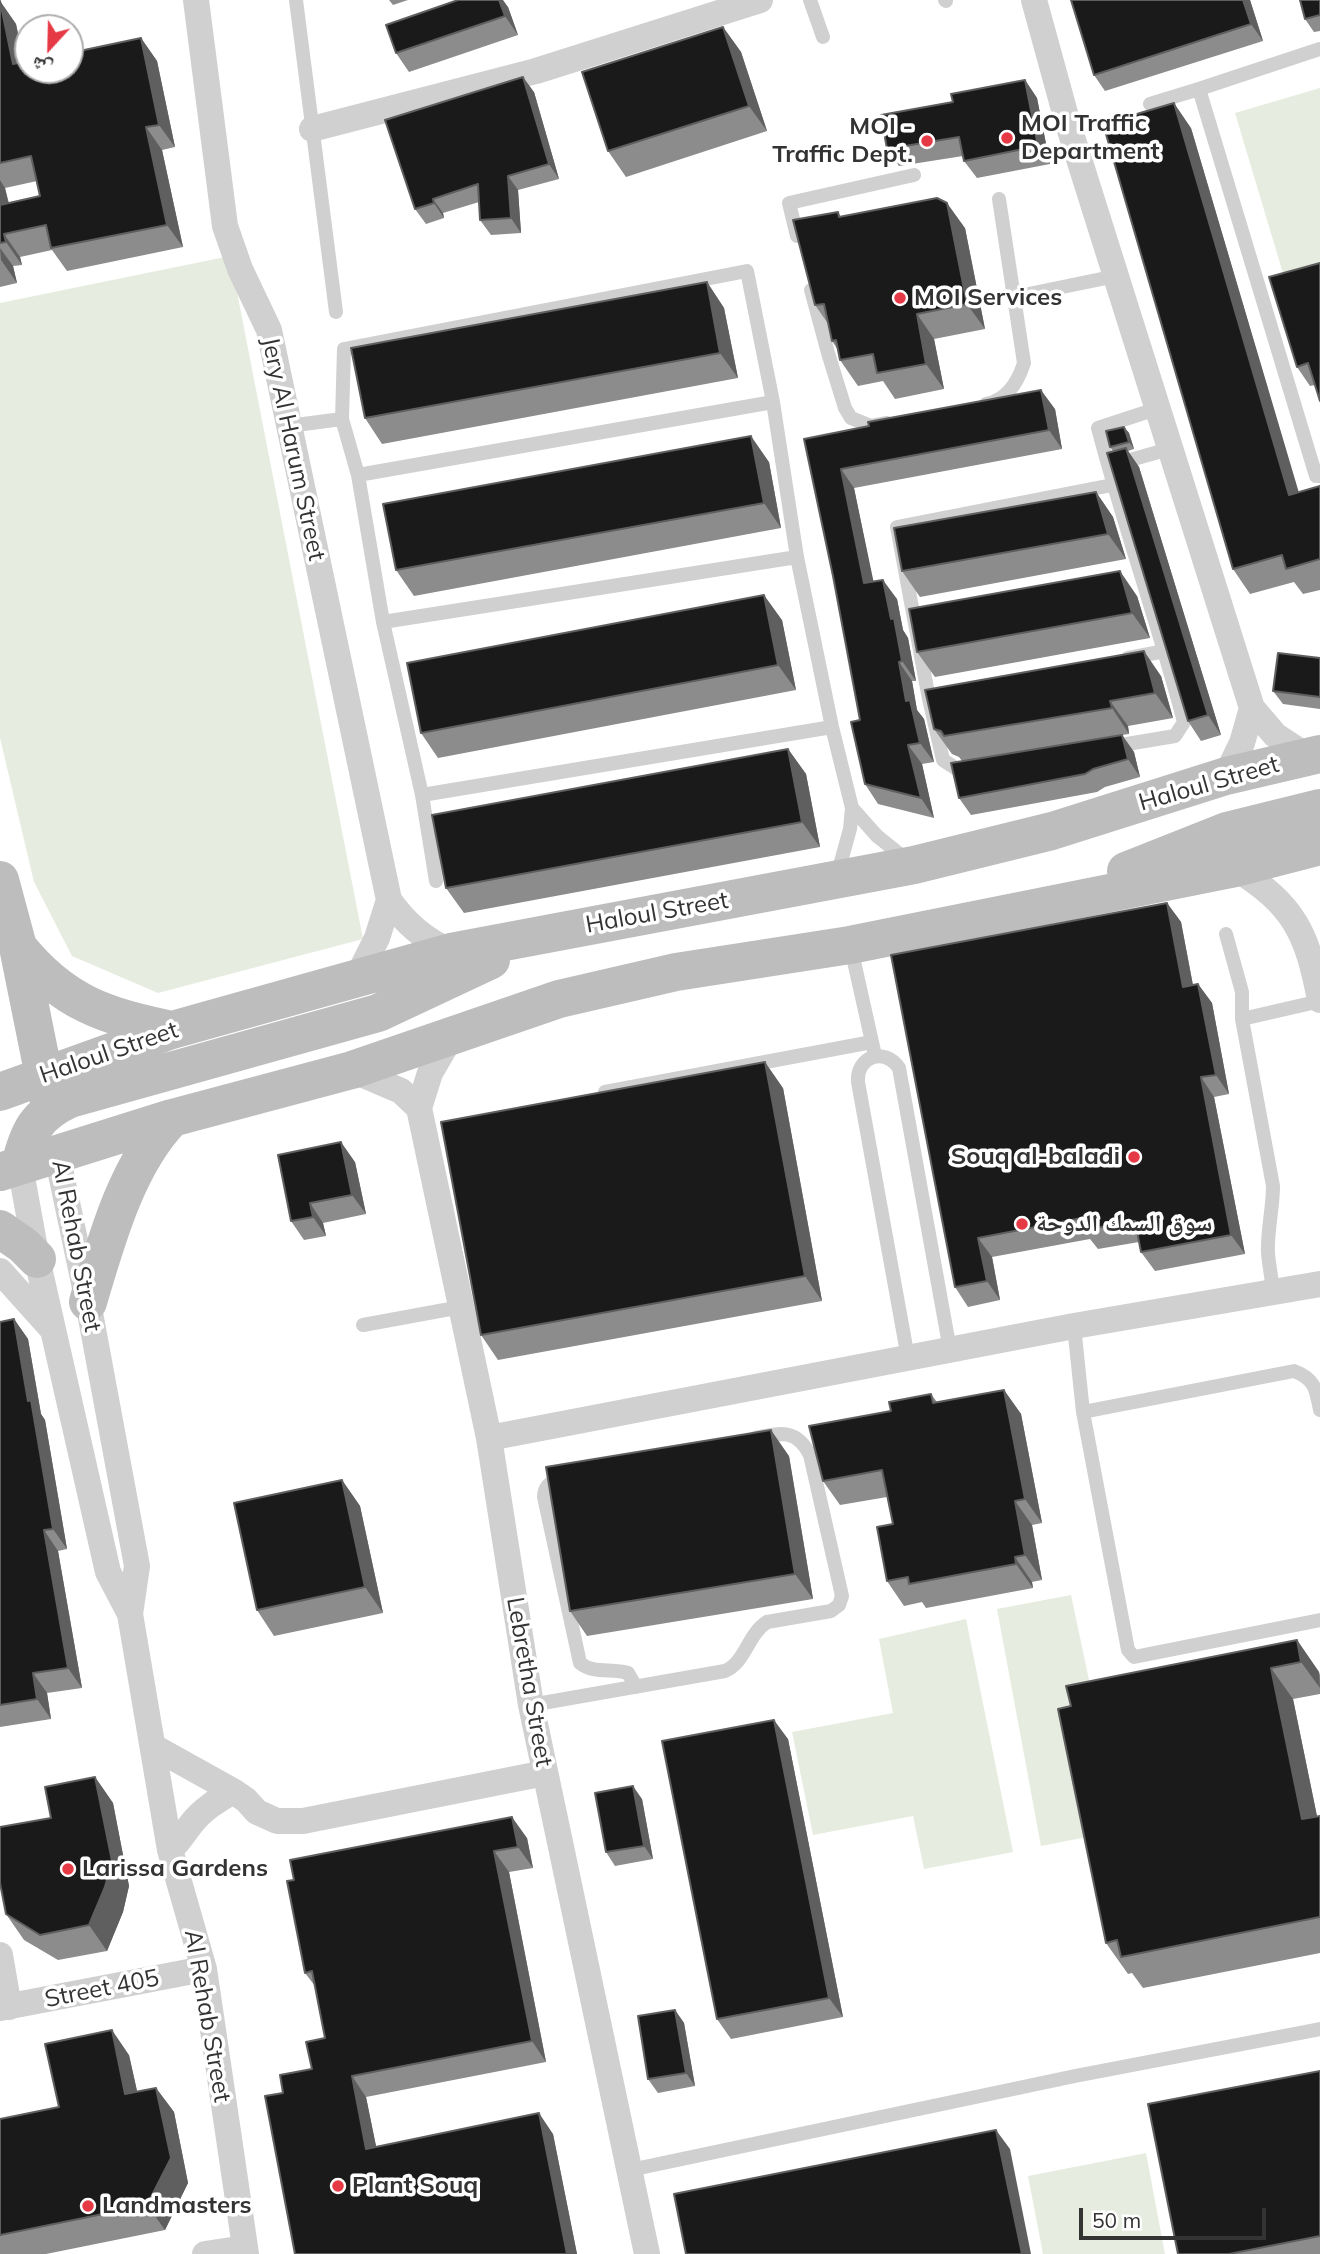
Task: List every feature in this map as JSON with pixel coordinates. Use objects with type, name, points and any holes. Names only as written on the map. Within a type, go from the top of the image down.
[{"type":"main road","name":"Haloul Street","points":[[3,1099],[48,1091],[172,1030],[451,952],[914,865],[1052,831],[1226,776],[1314,755]]},
{"type":"main road","points":[[1043,905],[1227,831],[1320,808]]},
{"type":"main road","points":[[10,1169],[172,1118],[352,1070],[559,999],[676,972],[850,945],[1235,868],[1320,846]]},
{"type":"main road","name":"Al Rehab Street","points":[[0,880],[18,947],[48,1091],[57,1155]]},
{"type":"main road","points":[[10,1169],[48,1091],[70,1099],[378,1013],[548,933]]},
{"type":"main road","points":[[18,947],[52,984],[80,1002],[106,1014],[172,1030]]},
{"type":"main road","name":"Al Rehab Street","points":[[3,1099],[10,1169]]},
{"type":"main road","points":[[88,1302],[111,1230],[134,1175],[157,1134],[172,1118]]},
{"type":"main road","points":[[0,1229],[37,1259]]},
{"type":"street","name":"Jery Al Harum Street","points":[[196,0],[225,226],[240,269],[269,330],[389,900],[416,932],[451,952]]},
{"type":"street","points":[[312,129],[536,71],[760,0]]},
{"type":"street","points":[[1034,0],[1068,124],[1252,708],[1275,735],[1314,755]]},
{"type":"street","points":[[1226,776],[1242,743],[1252,708]]},
{"type":"street","points":[[1235,868],[1279,900],[1295,921],[1307,943],[1320,1000]]},
{"type":"street","name":"Jery Al Harum Street","points":[[356,980],[377,938],[389,900]]},
{"type":"street","points":[[426,1119],[436,1059],[451,1037]]},
{"type":"street","points":[[352,1070],[401,1091],[426,1119]]},
{"type":"street","name":"Lebretha Street","points":[[426,1119],[489,1438],[531,1704],[647,2254]]},
{"type":"street","name":"Al Rehab Street","points":[[57,1155],[88,1302],[137,1566],[130,1614]]},
{"type":"street","name":"Al Rehab Street","points":[[10,1169],[56,1334],[108,1572],[130,1614],[170,1850],[204,1969],[246,2251]]},
{"type":"street","points":[[0,1271],[56,1334]]},
{"type":"street","points":[[489,1438],[1074,1326],[1320,1284]]},
{"type":"street","points":[[154,1747],[233,1791],[257,1812],[277,1821],[303,1821],[545,1773]]},
{"type":"street","points":[[170,1850],[183,1838],[196,1817],[233,1791]]},
{"type":"street","points":[[0,1955],[5,2008]]},
{"type":"street","name":"Street 405","points":[[5,2008],[204,1969]]},
{"type":"street","points":[[205,2254],[246,2251]]},
{"type":"lane","points":[[296,0],[336,312]]},
{"type":"lane","points":[[810,0],[823,37]]},
{"type":"lane","points":[[1150,104],[1320,49]]},
{"type":"lane","points":[[1199,89],[1316,476],[1320,476]]},
{"type":"lane","points":[[801,251],[789,202],[914,175]]},
{"type":"lane","points":[[971,407],[996,402],[1018,383],[1024,363],[999,199]]},
{"type":"lane","points":[[436,881],[422,795],[383,622],[358,475],[342,419],[344,349],[747,271],[773,402],[797,557],[832,727],[852,808],[850,830],[835,881]]},
{"type":"lane","points":[[1014,297],[1116,276]]},
{"type":"lane","points":[[808,277],[828,353],[845,408],[851,418],[871,426],[896,421]]},
{"type":"lane","points":[[358,475],[773,402]]},
{"type":"lane","points":[[1094,749],[1175,736],[1184,722],[1165,650],[1133,573],[1098,428],[1156,409]]},
{"type":"lane","points":[[288,426],[342,419]]},
{"type":"lane","points":[[1108,466],[1169,449]]},
{"type":"lane","points":[[987,767],[960,771],[943,760],[919,613],[897,527],[1112,485]]},
{"type":"lane","points":[[383,622],[797,557]]},
{"type":"lane","points":[[1112,661],[1165,650]]},
{"type":"lane","points":[[422,795],[832,727]]},
{"type":"lane","points":[[852,808],[877,836],[914,865]]},
{"type":"lane","points":[[1226,934],[1242,992],[1242,1019],[1273,1186],[1268,1252],[1273,1292]]},
{"type":"lane","points":[[850,945],[874,1049],[859,1068],[858,1082],[908,1358]]},
{"type":"lane","points":[[1242,1019],[1320,1000]]},
{"type":"lane","points":[[586,1095],[874,1049],[890,1058],[900,1068],[950,1350]]},
{"type":"lane","points":[[363,1325],[461,1307]]},
{"type":"lane","points":[[1074,1326],[1083,1412],[1128,1650],[1134,1657],[1320,1620]]},
{"type":"lane","points":[[1083,1412],[1294,1371],[1306,1376],[1315,1387],[1320,1410]]},
{"type":"lane","points":[[531,1704],[731,1669],[758,1627],[767,1622],[831,1611],[839,1605],[842,1595],[810,1455],[804,1443],[788,1434],[738,1441]]},
{"type":"lane","points":[[577,1474],[553,1480],[544,1491],[544,1497],[580,1663],[596,1670],[616,1669],[628,1673],[636,1686]]},
{"type":"lane","points":[[630,2170],[1075,2076],[1320,2029]]},
{"type":"shaded area","points":[[1320,88],[1320,280],[1288,290],[1235,113]]},
{"type":"shaded area","points":[[230,256],[363,939],[158,993],[72,956],[34,882],[0,738],[0,303]]},
{"type":"shaded area","points":[[1071,1595],[1096,1713],[1097,1835],[1041,1846],[997,1609]]},
{"type":"shaded area","points":[[966,1619],[1013,1852],[924,1869],[913,1816],[813,1835],[792,1732],[893,1713],[879,1639]]},
{"type":"shaded area","points":[[1146,2153],[1165,2254],[1043,2254],[1028,2176]]},
{"type":"building","points":[[458,0],[499,0],[505,16],[396,53],[386,25]]},
{"type":"building","points":[[1071,0],[1243,0],[1251,24],[1094,75]]},
{"type":"building","points":[[1300,0],[1320,0],[1320,15],[1305,19]]},
{"type":"building","points":[[0,1],[14,64],[14,84],[84,84],[84,50],[141,38],[159,125],[146,127],[167,225],[51,248],[46,225],[4,234],[6,242],[0,243],[0,205],[40,196],[31,156],[0,163]]},
{"type":"building","points":[[723,27],[749,106],[608,151],[582,72]]},
{"type":"building","points":[[523,77],[549,164],[508,176],[511,218],[480,220],[478,184],[433,199],[434,203],[415,209],[385,120]]},
{"type":"building","points":[[1025,80],[1038,146],[964,161],[959,137],[887,149],[881,115],[953,102],[951,94]]},
{"type":"building","points":[[1174,103],[1289,495],[1320,486],[1320,559],[1286,569],[1282,555],[1233,569],[1103,124]]},
{"type":"building","name":"MOI Services","points":[[937,198],[947,203],[967,304],[917,314],[926,364],[877,373],[873,354],[840,360],[836,340],[832,341],[824,304],[815,305],[793,220],[838,212],[839,217]]},
{"type":"building","points":[[1320,263],[1320,401],[1308,363],[1297,367],[1269,277]]},
{"type":"building","points":[[707,282],[720,353],[365,418],[351,348]]},
{"type":"building","points":[[1041,390],[1049,430],[841,469],[864,583],[883,580],[891,619],[894,618],[906,701],[910,700],[920,743],[908,745],[921,798],[865,784],[851,722],[860,720],[804,439],[869,426],[868,422]]},
{"type":"building","points":[[1124,427],[1129,442],[1110,447],[1106,431]]},
{"type":"building","points":[[751,436],[764,503],[396,570],[383,504]]},
{"type":"building","points":[[1126,448],[1208,715],[1188,721],[1107,453]]},
{"type":"building","points":[[1096,492],[1108,534],[902,571],[894,528]]},
{"type":"building","points":[[1120,571],[1132,613],[917,652],[909,609]]},
{"type":"building","points":[[764,595],[778,665],[421,733],[407,663]]},
{"type":"building","points":[[1144,651],[1155,693],[1110,701],[1112,708],[944,736],[941,731],[934,729],[925,690]]},
{"type":"building","points":[[1278,653],[1320,658],[1320,697],[1273,691]]},
{"type":"building","points":[[1122,735],[1128,759],[1085,774],[959,798],[951,763]]},
{"type":"building","points":[[788,749],[802,822],[446,888],[432,815]]},
{"type":"building","points":[[1167,903],[1183,987],[1198,984],[1216,1075],[1201,1077],[1231,1235],[1141,1252],[1135,1221],[1084,1230],[1082,1218],[978,1238],[987,1281],[955,1287],[891,955]]},
{"type":"building","points":[[765,1062],[805,1276],[481,1335],[441,1122]]},
{"type":"building","points":[[341,1142],[352,1195],[310,1203],[313,1217],[291,1221],[278,1155]]},
{"type":"building","points":[[14,1319],[53,1529],[44,1530],[68,1668],[33,1673],[37,1699],[0,1705],[0,1322]]},
{"type":"building","points":[[1004,1390],[1025,1499],[1015,1501],[1025,1555],[1015,1557],[1016,1564],[909,1584],[908,1577],[887,1581],[877,1527],[893,1524],[882,1470],[823,1481],[809,1426],[891,1411],[889,1402],[931,1394],[933,1403]]},
{"type":"building","points":[[771,1430],[795,1574],[570,1611],[546,1467]]},
{"type":"building","points":[[342,1480],[365,1587],[257,1610],[234,1503]]},
{"type":"building","points":[[1297,1640],[1301,1662],[1271,1668],[1302,1819],[1320,1816],[1320,1917],[1121,1957],[1117,1940],[1106,1943],[1058,1709],[1071,1706],[1066,1686]]},
{"type":"building","points":[[774,1720],[829,1998],[717,2019],[662,1741]]},
{"type":"building","name":"Larissa Gardens","points":[[95,1777],[112,1861],[105,1887],[89,1925],[40,1935],[6,1914],[0,1883],[0,1827],[51,1818],[45,1787]]},
{"type":"building","points":[[633,1786],[644,1846],[606,1852],[595,1793]]},
{"type":"building","points":[[512,1817],[518,1847],[494,1851],[532,2041],[352,2076],[366,2149],[539,2113],[567,2254],[295,2254],[265,2096],[283,2093],[280,2075],[312,2069],[306,2042],[325,2038],[312,1971],[305,1973],[287,1881],[294,1880],[290,1860]]},
{"type":"building","points":[[675,2010],[686,2073],[648,2079],[638,2016]]},
{"type":"building","name":"Landmasters","points":[[112,2030],[125,2094],[156,2088],[171,2158],[147,2205],[0,2235],[0,2119],[59,2107],[45,2044]]},
{"type":"building","points":[[1320,2071],[1320,2236],[1229,2254],[1178,2254],[1148,2104]]},
{"type":"building","points":[[996,2130],[1022,2254],[686,2254],[674,2194]]},
{"type":"place","name":"MOI Traffic Department","points":[[1007,138]]},
{"type":"place","name":"MOI - Traffic Dept.","points":[[927,141]]},
{"type":"place","name":"MOI Services","points":[[900,298]]},
{"type":"place","name":"Souq al-baladi","points":[[1134,1157]]},
{"type":"place","name":"سوق السمك الدوحة","points":[[1022,1224]]},
{"type":"place","name":"Larissa Gardens","points":[[68,1869]]},
{"type":"place","name":"Plant Souq","points":[[338,2186]]},
{"type":"place","name":"Landmasters","points":[[88,2206]]}]
